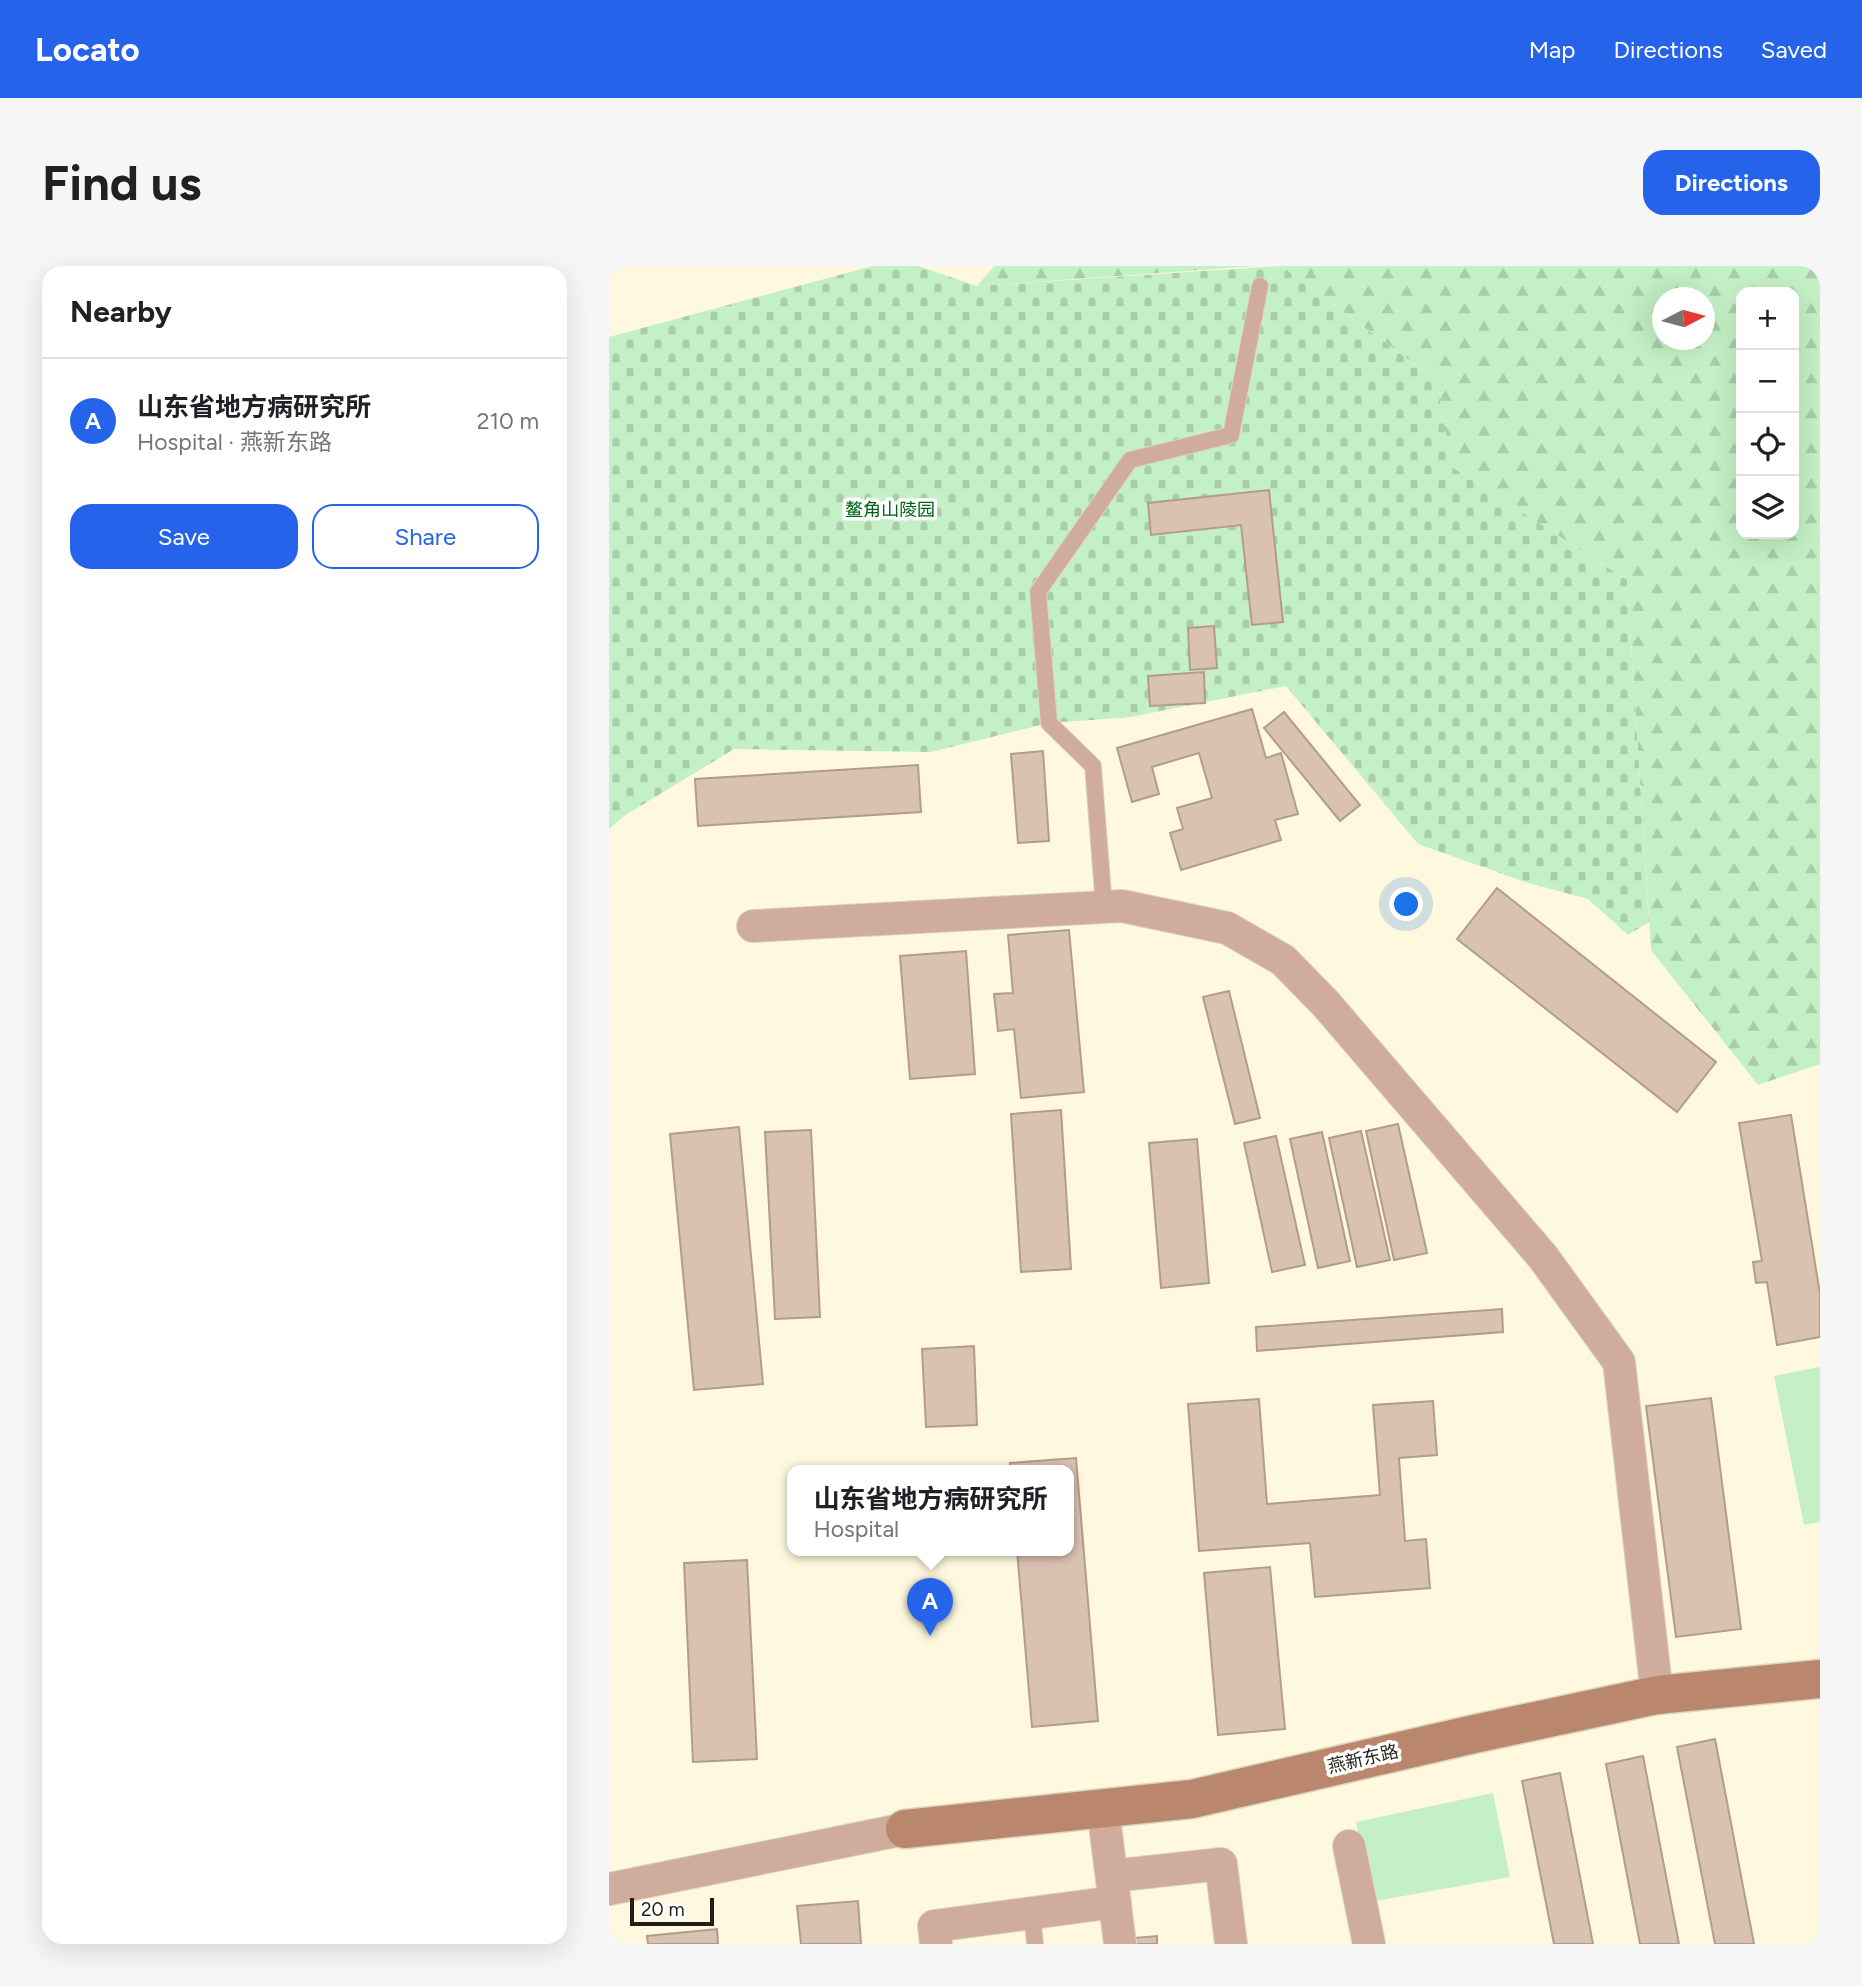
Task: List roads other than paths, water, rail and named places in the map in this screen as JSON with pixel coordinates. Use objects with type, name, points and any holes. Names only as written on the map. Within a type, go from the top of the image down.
[{"type":"street","points":[[753,926],[1122,906],[1227,928],[1283,960],[1326,1004],[1543,1257],[1619,1362],[1657,1695]]},
{"type":"street","name":"燕新东路","points":[[905,1829],[1192,1799],[1657,1695],[1820,1679]]},
{"type":"street","points":[[1103,1809],[1120,1944]]},
{"type":"street","points":[[609,1889],[905,1829]]},
{"type":"street","points":[[1349,1846],[1369,1944]]},
{"type":"street","points":[[936,1944],[934,1926],[1032,1913],[1113,1889],[1221,1864],[1231,1944]]},
{"type":"lane","points":[[1104,907],[1093,766],[1049,723],[1038,592],[1130,460],[1231,435],[1260,286]]},
{"type":"lane","points":[[1032,1913],[1035,1944]]},
{"type":"place","name":"山东省地方病研究所","points":[[930,1636]]},
{"type":"park label","name":"鳌角山陵园","points":[[890,510]]}]
